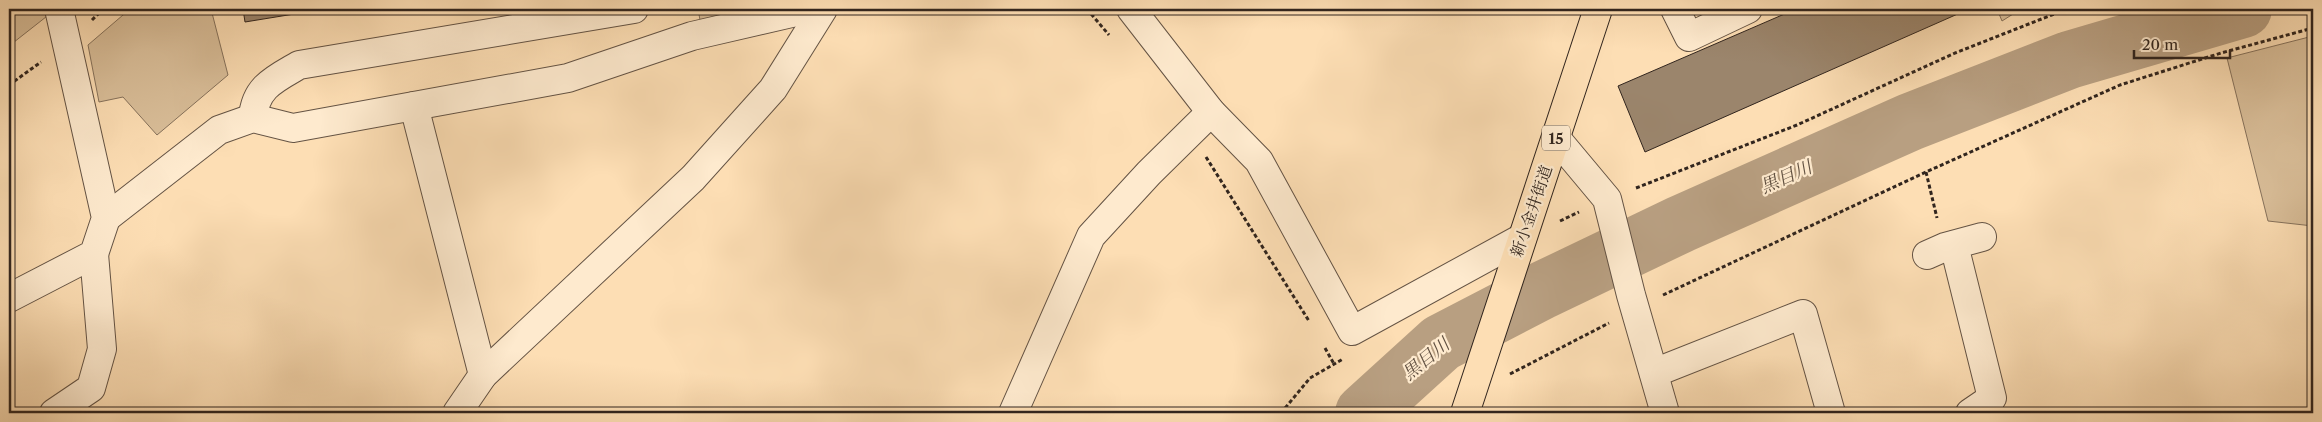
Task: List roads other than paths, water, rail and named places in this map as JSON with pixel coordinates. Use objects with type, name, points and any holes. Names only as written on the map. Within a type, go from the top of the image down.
[{"type":"main road","name":"新小金井街道","points":[[1468,403],[1598,9]]},
{"type":"street","points":[[54,413],[91,388],[102,348],[94,254],[106,218],[59,9]]},
{"type":"street","points":[[253,118],[254,103],[268,83],[299,65],[634,9]]},
{"type":"street","points":[[106,218],[219,130],[253,118],[293,128],[568,78],[692,36],[809,9]]},
{"type":"street","points":[[457,413],[484,375],[693,178],[773,89],[823,9]]},
{"type":"street","points":[[1131,9],[1211,112],[1259,161],[1352,330],[1522,238]]},
{"type":"street","points":[[1653,9],[1664,12],[1671,9]]},
{"type":"street","points":[[1675,9],[1689,37],[1748,9]]},
{"type":"street","points":[[414,106],[484,375]]},
{"type":"street","points":[[1013,413],[1091,236],[1211,112]]},
{"type":"street","points":[[1556,138],[1607,199],[1633,302],[1665,413]]},
{"type":"street","points":[[1970,413],[1992,398],[1942,249],[1982,237]]},
{"type":"street","points":[[9,298],[94,254]]},
{"type":"street","points":[[1654,373],[1803,314],[1831,413]]},
{"type":"waterway","name":"黒目川","points":[[1364,413],[1441,343],[1543,290],[1681,224],[1910,122],[2069,60],[2243,9]]}]
